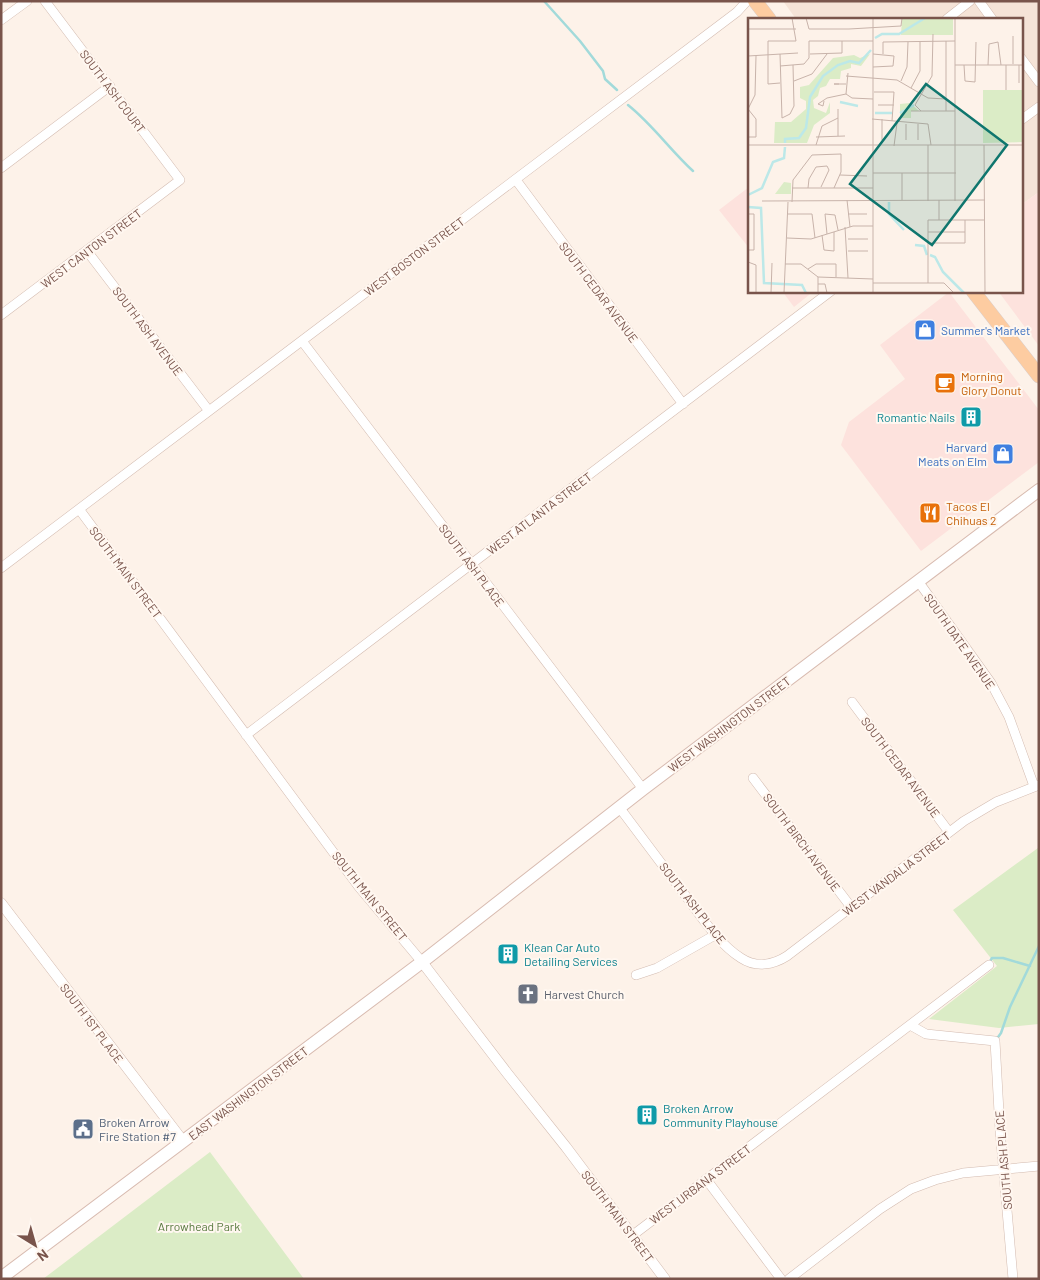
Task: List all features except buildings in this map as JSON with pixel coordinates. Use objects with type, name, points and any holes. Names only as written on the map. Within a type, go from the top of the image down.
[{"type":"main road","points":[[755,1],[767,18]]},
{"type":"main road","points":[[974,292],[1039,376]]},
{"type":"main road","name":"WEST WASHINGTON STREET","points":[[422,962],[643,789],[1039,490]]},
{"type":"main road","name":"EAST WASHINGTON STREET","points":[[1,1278],[422,962]]},
{"type":"street","points":[[1,20],[27,1]]},
{"type":"street","name":"SOUTH ASH COURT","points":[[45,1],[180,180]]},
{"type":"street","name":"WEST BOSTON STREET","points":[[1,568],[737,12],[746,1]]},
{"type":"street","points":[[948,18],[970,1]]},
{"type":"street","points":[[979,1],[991,18]]},
{"type":"street","points":[[1022,59],[1039,82]]},
{"type":"street","points":[[1,168],[110,86]]},
{"type":"street","points":[[1022,119],[1039,107]]},
{"type":"street","name":"WEST CANTON STREET","points":[[1,315],[180,180]]},
{"type":"street","name":"SOUTH CEDAR AVENUE","points":[[516,180],[683,404]]},
{"type":"street","name":"SOUTH ASH AVENUE","points":[[87,251],[210,411]]},
{"type":"street","name":"WEST ATLANTA STREET","points":[[246,735],[831,292]]},
{"type":"street","name":"SOUTH ASH PLACE","points":[[302,341],[643,789]]},
{"type":"street","name":"SOUTH MAIN STREET","points":[[79,509],[359,886],[422,962],[665,1279]]},
{"type":"street","name":"SOUTH DATE AVENUE","points":[[918,581],[991,683],[1009,717],[1036,786]]},
{"type":"street","name":"SOUTH CEDAR AVENUE","points":[[852,702],[949,832]]},
{"type":"street","name":"SOUTH BIRCH AVENUE","points":[[753,778],[851,907]]},
{"type":"street","name":"WEST VANDALIA STREET","points":[[758,964],[771,964],[780,961],[949,832],[996,802],[1036,786]]},
{"type":"street","name":"SOUTH ASH PLACE","points":[[619,808],[715,935],[741,959],[758,964]]},
{"type":"street","name":"SOUTH 1ST PLACE","points":[[1,903],[183,1142]]},
{"type":"street","points":[[636,975],[657,968],[715,935]]},
{"type":"street","name":"WEST URBANA STREET","points":[[633,1235],[989,965]]},
{"type":"street","name":"SOUTH ASH PLACE","points":[[910,1025],[926,1034],[995,1041],[1000,1130],[1013,1279]]},
{"type":"street","points":[[789,1279],[880,1209],[911,1189],[948,1176],[1039,1166]]},
{"type":"street","points":[[706,1179],[781,1279]]},
{"type":"shaded area","points":[[783,1],[1039,1],[1039,192],[1022,204],[1022,18],[795,18]]},
{"type":"shaded area","points":[[748,188],[748,247],[719,210]]},
{"type":"shaded area","points":[[1039,192],[1039,346],[999,292],[1022,292],[1022,204]]},
{"type":"shaded area","points":[[783,292],[813,292],[794,307]]},
{"type":"shaded area","points":[[949,292],[1039,410],[1039,462],[921,551],[841,445],[849,422],[905,379],[880,345]]},
{"type":"green space","points":[[1038,848],[1039,1024],[999,1028],[929,1019],[997,966],[953,910]]},
{"type":"green space","name":"Arrowhead Park","points":[[210,1152],[304,1279],[43,1279]]},
{"type":"waterway","points":[[544,1],[580,41],[603,71],[605,79],[617,90]]},
{"type":"waterway","points":[[628,105],[693,171]]},
{"type":"waterway","points":[[996,1040],[1001,1033],[1010,1007],[1039,946]]},
{"type":"waterway","points":[[989,963],[992,958],[1003,958],[1030,966]]},
{"type":"place","name":"Summer's Market","points":[[925,330]]},
{"type":"place","name":"Morning Glory Donut","points":[[945,383]]},
{"type":"place","name":"Romantic Nails","points":[[971,417]]},
{"type":"place","name":"Harvard Meats on Elm","points":[[1003,454]]},
{"type":"place","name":"Tacos El Chihuas 2","points":[[930,513]]},
{"type":"place","name":"Klean Car Auto Detailing Services","points":[[508,954]]},
{"type":"place","name":"Harvest Church","points":[[528,994]]},
{"type":"place","name":"Broken Arrow Community Playhouse","points":[[647,1115]]},
{"type":"place","name":"Broken Arrow Fire Station #7","points":[[83,1129]]}]
